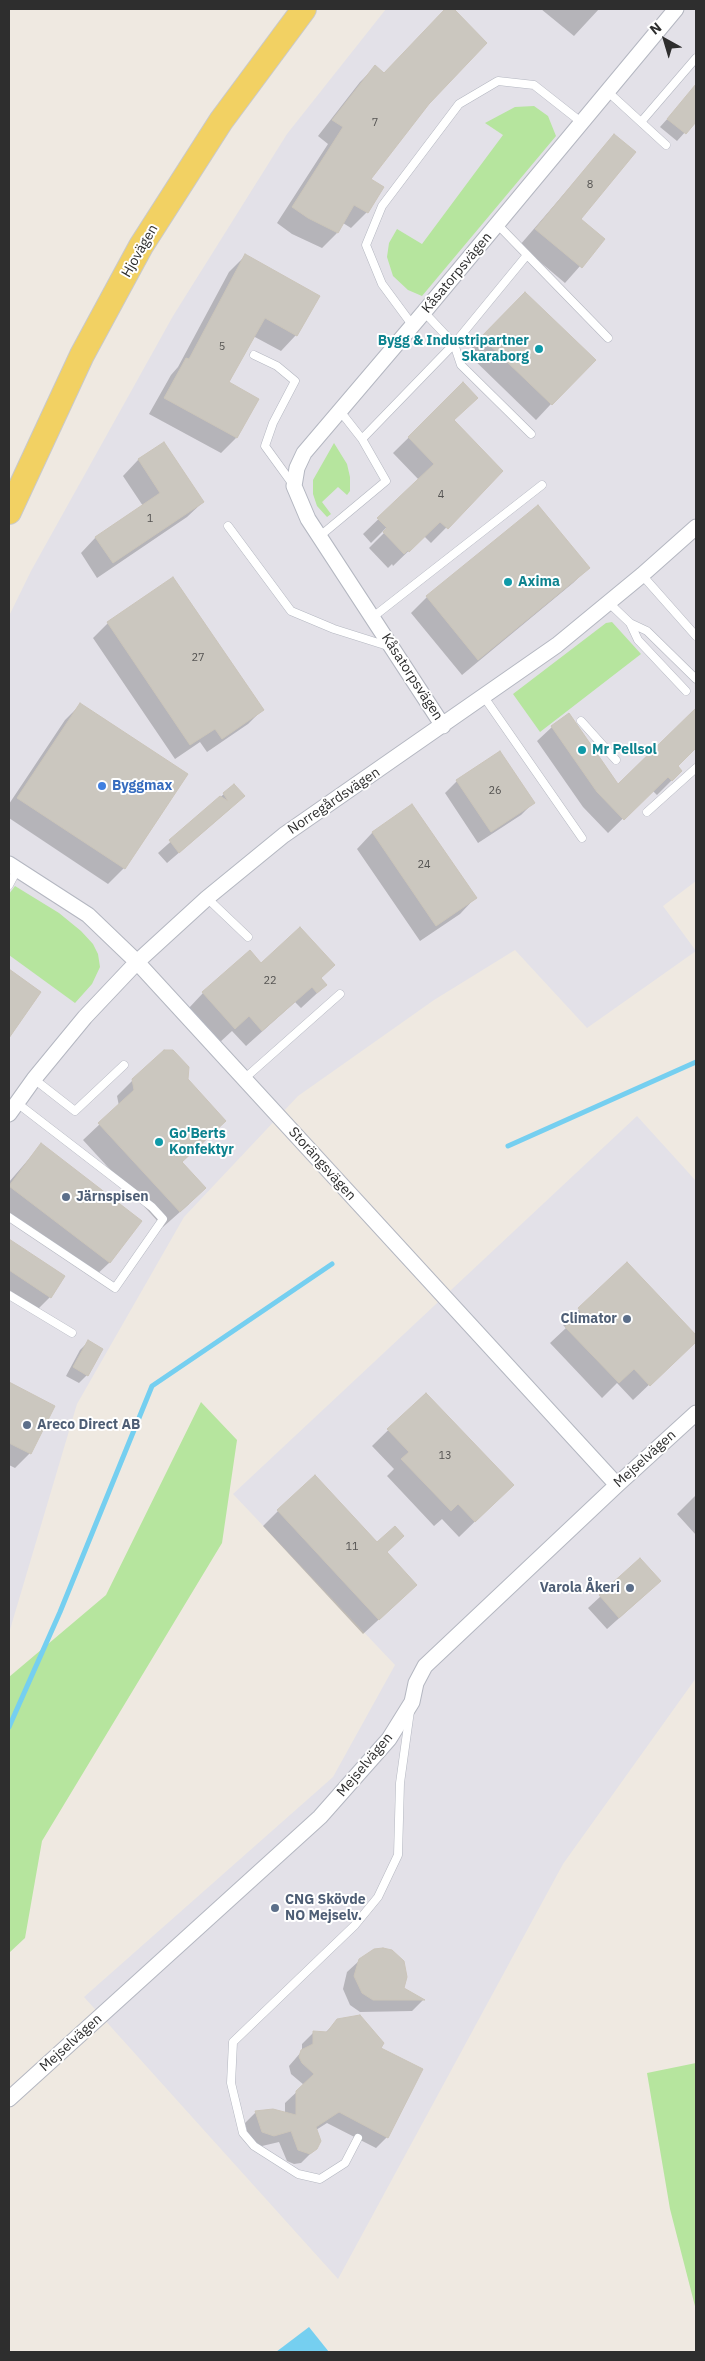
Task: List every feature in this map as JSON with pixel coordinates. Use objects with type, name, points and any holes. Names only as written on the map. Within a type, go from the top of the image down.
[{"type":"main road","name":"Hjovägen","points":[[9,512],[82,355],[141,246],[221,121],[304,9]]},
{"type":"street","name":"Kåsatorpsvägen","points":[[443,726],[308,519],[294,486],[297,468],[304,453],[413,326],[676,9]]},
{"type":"street","name":"Norregårdsvägen","points":[[13,1109],[34,1079],[85,1017],[137,962],[207,898],[284,835],[557,645],[642,575],[696,527]]},
{"type":"street","name":"Storängsvägen","points":[[13,867],[88,915],[137,962],[617,1485]]},
{"type":"street","name":"Mejselvägen","points":[[9,2099],[320,1817],[389,1739],[412,1702],[416,1683],[425,1666],[696,1413]]},
{"type":"lane","points":[[641,122],[696,58]]},
{"type":"lane","points":[[413,326],[382,284],[366,245],[382,206],[459,104],[498,81],[534,85],[581,122]]},
{"type":"lane","points":[[608,91],[666,145]]},
{"type":"lane","points":[[497,224],[608,338]]},
{"type":"lane","points":[[362,439],[454,344],[527,255]]},
{"type":"lane","points":[[424,312],[454,344],[461,365],[531,434]]},
{"type":"lane","points":[[254,355],[277,366],[295,381],[273,423],[265,446],[294,486]]},
{"type":"lane","points":[[320,536],[386,481],[362,439],[340,411]]},
{"type":"lane","points":[[373,617],[542,485]]},
{"type":"lane","points":[[228,526],[291,611],[334,629],[393,647]]},
{"type":"lane","points":[[642,575],[696,636]]},
{"type":"lane","points":[[609,602],[630,623],[647,631],[696,679]]},
{"type":"lane","points":[[630,623],[638,640],[686,691]]},
{"type":"lane","points":[[484,697],[582,838]]},
{"type":"lane","points":[[581,721],[616,760]]},
{"type":"lane","points":[[647,812],[696,768]]},
{"type":"lane","points":[[9,885],[13,867]]},
{"type":"lane","points":[[207,898],[248,937]]},
{"type":"lane","points":[[244,1079],[340,994]]},
{"type":"lane","points":[[34,1079],[74,1111],[124,1065]]},
{"type":"lane","points":[[9,1217],[115,1288],[163,1219],[152,1207],[13,1109]]},
{"type":"lane","points":[[9,1296],[72,1333]]},
{"type":"lane","points":[[358,2138],[345,2163],[320,2179],[298,2174],[254,2146],[243,2133],[230,2083],[233,2042],[355,1925],[378,1897],[398,1856],[400,1783],[412,1702]]},
{"type":"shaded area","points":[[386,9],[696,9],[696,881],[663,906],[696,951],[587,1028],[515,950],[434,1000],[298,1096],[184,1217],[77,1404],[9,1633],[9,616],[31,571],[173,316],[287,134]]},
{"type":"shaded area","points":[[637,1116],[696,1181],[696,1678],[563,1864],[338,2279],[84,1997],[333,1777],[395,1665],[233,1494]]},
{"type":"green space","points":[[534,106],[548,116],[556,136],[422,296],[408,290],[393,276],[387,257],[389,243],[397,229],[422,244],[503,135],[485,123],[515,107]]},
{"type":"green space","points":[[334,443],[347,464],[350,477],[350,491],[347,495],[338,487],[322,502],[331,514],[327,517],[317,506],[313,494],[313,480]]},
{"type":"green space","points":[[612,622],[641,654],[540,732],[513,694],[606,623]]},
{"type":"green space","points":[[15,886],[59,913],[81,931],[93,944],[98,954],[100,967],[92,984],[75,1003],[9,955],[9,894]]},
{"type":"green space","points":[[201,1402],[237,1440],[222,1543],[42,1841],[25,1938],[9,1953],[9,1677],[106,1595]]},
{"type":"green space","points":[[696,2063],[696,2310],[670,2209],[647,2073]]},
{"type":"water","points":[[309,2327],[329,2352],[276,2352]]},
{"type":"building","points":[[445,9],[454,9],[487,43],[429,104],[371,179],[384,187],[368,213],[354,205],[338,233],[308,218],[292,207],[343,127],[332,120],[375,65],[384,73]]},
{"type":"building","points":[[696,84],[696,122],[686,134],[667,119]]},
{"type":"building","points":[[614,134],[636,152],[581,219],[605,239],[582,268],[535,229]]},
{"type":"building","points":[[245,254],[320,296],[297,336],[265,318],[229,382],[259,399],[237,438],[164,398],[186,358],[189,359]]},
{"type":"building","name":"Bygg & Industripartner Skaraborg","points":[[525,292],[596,360],[552,405],[481,337]]},
{"type":"building","points":[[463,382],[478,398],[454,420],[503,471],[448,529],[440,522],[409,552],[408,550],[404,554],[383,532],[387,528],[377,518],[434,464],[408,437]]},
{"type":"building","points":[[164,442],[204,502],[113,563],[95,537],[160,493],[138,459]]},
{"type":"building","name":"Axima","points":[[538,505],[590,568],[478,660],[426,596]]},
{"type":"building","points":[[173,577],[264,710],[222,739],[215,729],[190,745],[107,622]]},
{"type":"building","name":"Byggmax","points":[[80,703],[188,774],[125,869],[17,798]]},
{"type":"building","points":[[696,708],[696,748],[678,766],[682,771],[672,781],[668,777],[624,820],[597,792],[551,726],[569,713],[618,784]]},
{"type":"building","points":[[500,751],[535,803],[491,832],[456,780]]},
{"type":"building","points":[[234,784],[245,796],[179,853],[169,840],[220,796],[228,801],[223,793]]},
{"type":"building","points":[[412,804],[477,898],[436,926],[372,832]]},
{"type":"building","points":[[300,927],[335,965],[321,978],[327,985],[317,993],[312,987],[262,1031],[249,1016],[235,1029],[202,992],[250,950],[261,963]]},
{"type":"building","points":[[9,969],[41,992],[9,1038]]},
{"type":"building","name":"Go'Berts Konfektyr","points":[[164,1050],[173,1050],[189,1067],[188,1079],[226,1121],[182,1162],[206,1188],[180,1212],[98,1123],[134,1090],[132,1079]]},
{"type":"building","name":"Järnspisen","points":[[41,1143],[142,1221],[110,1263],[9,1186]]},
{"type":"building","points":[[9,1239],[65,1276],[51,1298],[9,1270]]},
{"type":"building","name":"Climator","points":[[627,1262],[696,1335],[696,1342],[650,1386],[634,1369],[619,1383],[565,1327],[581,1312],[578,1308]]},
{"type":"building","points":[[88,1340],[103,1349],[88,1376],[73,1367]]},
{"type":"building","name":"Areco Direct AB","points":[[9,1382],[55,1406],[31,1454],[9,1443]]},
{"type":"building","points":[[426,1393],[514,1485],[475,1522],[458,1504],[451,1511],[401,1459],[409,1452],[387,1429]]},
{"type":"building","points":[[315,1475],[377,1542],[395,1526],[404,1536],[387,1552],[417,1585],[379,1620],[277,1510]]},
{"type":"building","name":"Varola Åkeri","points":[[640,1558],[661,1581],[619,1618],[599,1595]]},
{"type":"building","points":[[374,1949],[392,1950],[404,1961],[407,1977],[404,1988],[425,2000],[373,2000],[362,1993],[354,1976],[359,1959]]},
{"type":"building","points":[[360,2015],[384,2043],[381,2048],[423,2069],[388,2138],[339,2112],[316,2127],[321,2141],[317,2149],[310,2154],[298,2150],[291,2131],[274,2136],[262,2132],[255,2111],[273,2109],[296,2115],[296,2091],[314,2074],[302,2063],[299,2057],[301,2050],[313,2044],[313,2031],[327,2032],[337,2019]]},
{"type":"waterway","points":[[508,1146],[696,1062]]},
{"type":"waterway","points":[[9,1727],[60,1612],[152,1386],[332,1264]]},
{"type":"place","name":"Bygg & Industripartner Skaraborg","points":[[539,349]]},
{"type":"place","name":"Axima","points":[[508,582]]},
{"type":"place","name":"Mr Pellsol","points":[[582,750]]},
{"type":"place","name":"Byggmax","points":[[102,786]]},
{"type":"place","name":"Go'Berts Konfektyr","points":[[159,1142]]},
{"type":"place","name":"Järnspisen","points":[[66,1197]]},
{"type":"place","name":"Climator","points":[[627,1319]]},
{"type":"place","name":"Areco Direct AB","points":[[27,1425]]},
{"type":"place","name":"Varola Åkeri","points":[[630,1588]]},
{"type":"place","name":"CNG Skövde NO Mejselv.","points":[[275,1908]]}]
